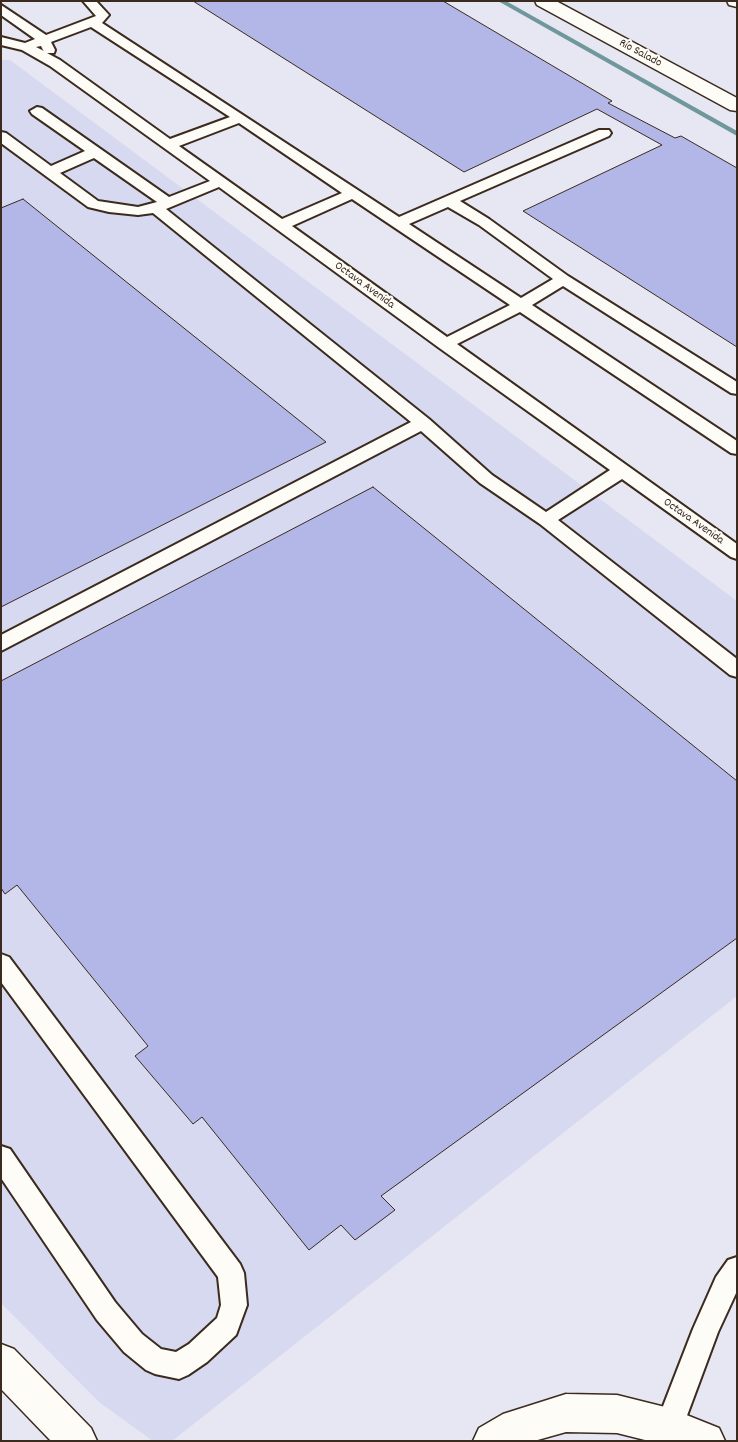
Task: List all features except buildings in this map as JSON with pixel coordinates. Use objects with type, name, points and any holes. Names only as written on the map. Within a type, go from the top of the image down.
[{"type":"street","name":"Río Salado","points":[[543,1],[737,106]]},
{"type":"street","points":[[1,1362],[72,1437],[78,1441]]},
{"type":"street","points":[[492,1441],[516,1426],[566,1412],[617,1414],[669,1427],[706,1441]]},
{"type":"lane","points":[[26,47],[94,23],[100,19],[102,15],[89,1]]},
{"type":"lane","name":"Octava Avenida","points":[[1,9],[44,40],[55,63],[737,554]]},
{"type":"lane","points":[[94,23],[354,193],[737,450]]},
{"type":"lane","points":[[1,41],[26,47],[55,63]]},
{"type":"lane","points":[[37,111],[96,152],[162,206],[423,422],[486,479],[546,520],[737,670]]},
{"type":"lane","points":[[168,146],[240,118]]},
{"type":"lane","points":[[399,223],[604,133]]},
{"type":"lane","points":[[1,136],[93,204],[122,211],[162,206],[218,182]]},
{"type":"lane","points":[[49,172],[96,152]]},
{"type":"lane","points":[[280,226],[354,193]]},
{"type":"lane","points":[[450,201],[484,222],[563,279],[737,389]]},
{"type":"lane","points":[[444,344],[520,306],[563,279]]},
{"type":"lane","points":[[1,644],[423,422]]},
{"type":"lane","points":[[546,520],[621,471]]},
{"type":"lane","points":[[1,964],[231,1273],[234,1306],[227,1326],[198,1353],[179,1366],[155,1361],[133,1343],[106,1311],[1,1157]]},
{"type":"lane","points":[[669,1427],[706,1329],[725,1286],[737,1268]]},
{"type":"shaded area","points":[[1,60],[10,60],[737,601],[737,996],[172,1441],[153,1441],[99,1402],[1,1303]]},
{"type":"waterway","points":[[501,1],[737,134]]}]
